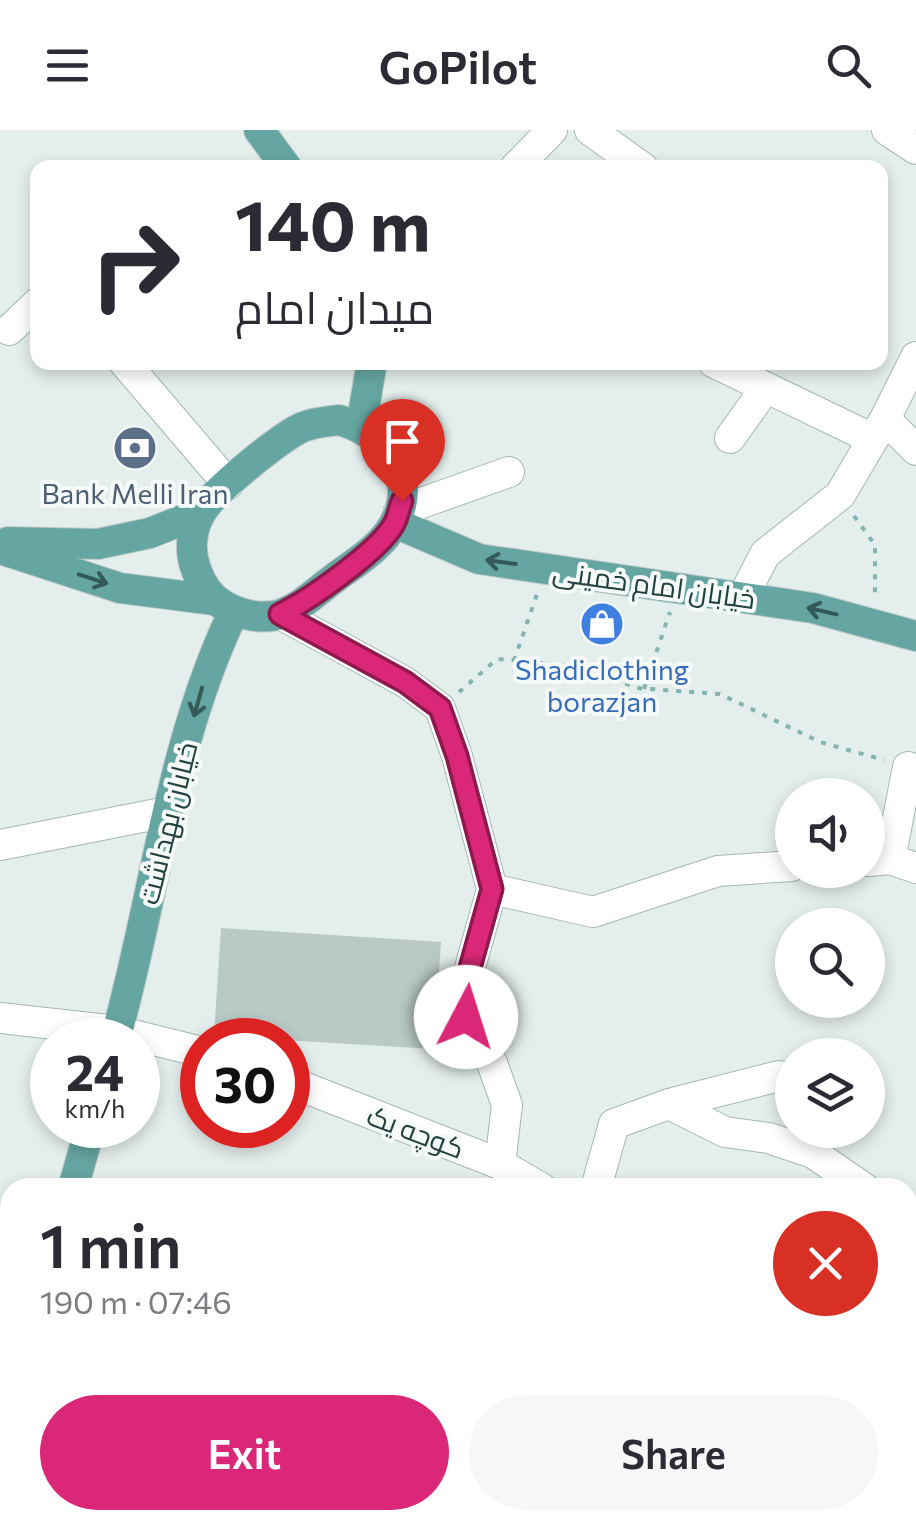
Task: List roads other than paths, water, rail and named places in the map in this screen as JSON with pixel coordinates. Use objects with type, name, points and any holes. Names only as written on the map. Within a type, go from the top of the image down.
[{"type":"main road","points":[[260,130],[281,160]]},
{"type":"main road","points":[[361,426],[371,370]]},
{"type":"main road","points":[[0,545],[120,588],[224,606],[256,617],[280,614],[301,604],[382,541],[397,517],[402,478],[394,457],[380,439],[361,426],[328,421],[295,431],[228,484],[200,513],[192,535],[192,558],[200,580],[224,606]]},
{"type":"main road","points":[[0,545],[98,544],[150,533],[200,513]]},
{"type":"main road","name":"خیابان امام خمینی","points":[[397,517],[478,559],[813,608],[916,636]]},
{"type":"main road","name":"خیابان بهداشت","points":[[120,1018],[167,812],[224,606]]},
{"type":"main road","points":[[76,1178],[84,1148]]},
{"type":"street","points":[[522,160],[552,130]]},
{"type":"street","points":[[590,130],[632,160]]},
{"type":"street","points":[[888,130],[916,149]]},
{"type":"street","points":[[9,330],[30,310]]},
{"type":"street","points":[[743,597],[765,554],[840,496],[916,358]]},
{"type":"street","points":[[131,370],[228,484]]},
{"type":"street","points":[[728,370],[765,389],[879,429],[916,450]]},
{"type":"street","points":[[730,438],[765,389]]},
{"type":"street","points":[[397,517],[509,472]]},
{"type":"street","points":[[280,614],[405,682],[440,708],[457,756],[492,889],[466,982],[466,1017],[492,1064],[508,1105],[500,1164]]},
{"type":"street","points":[[891,863],[908,768]]},
{"type":"street","points":[[0,845],[167,812]]},
{"type":"street","points":[[492,889],[593,912],[718,871],[775,867]]},
{"type":"street","points":[[0,1018],[30,1023]]},
{"type":"street","points":[[599,1178],[614,1124],[669,1104],[775,1077]]},
{"type":"street","name":"کوچه یک","points":[[310,1090],[500,1164],[524,1178]]},
{"type":"street","points":[[669,1104],[725,1132],[769,1138],[813,1153],[849,1178]]},
{"type":"place","name":"Bank Melli Iran","points":[[135,448]]},
{"type":"place","name":"Shadiclothing borazjan","points":[[602,624]]}]
